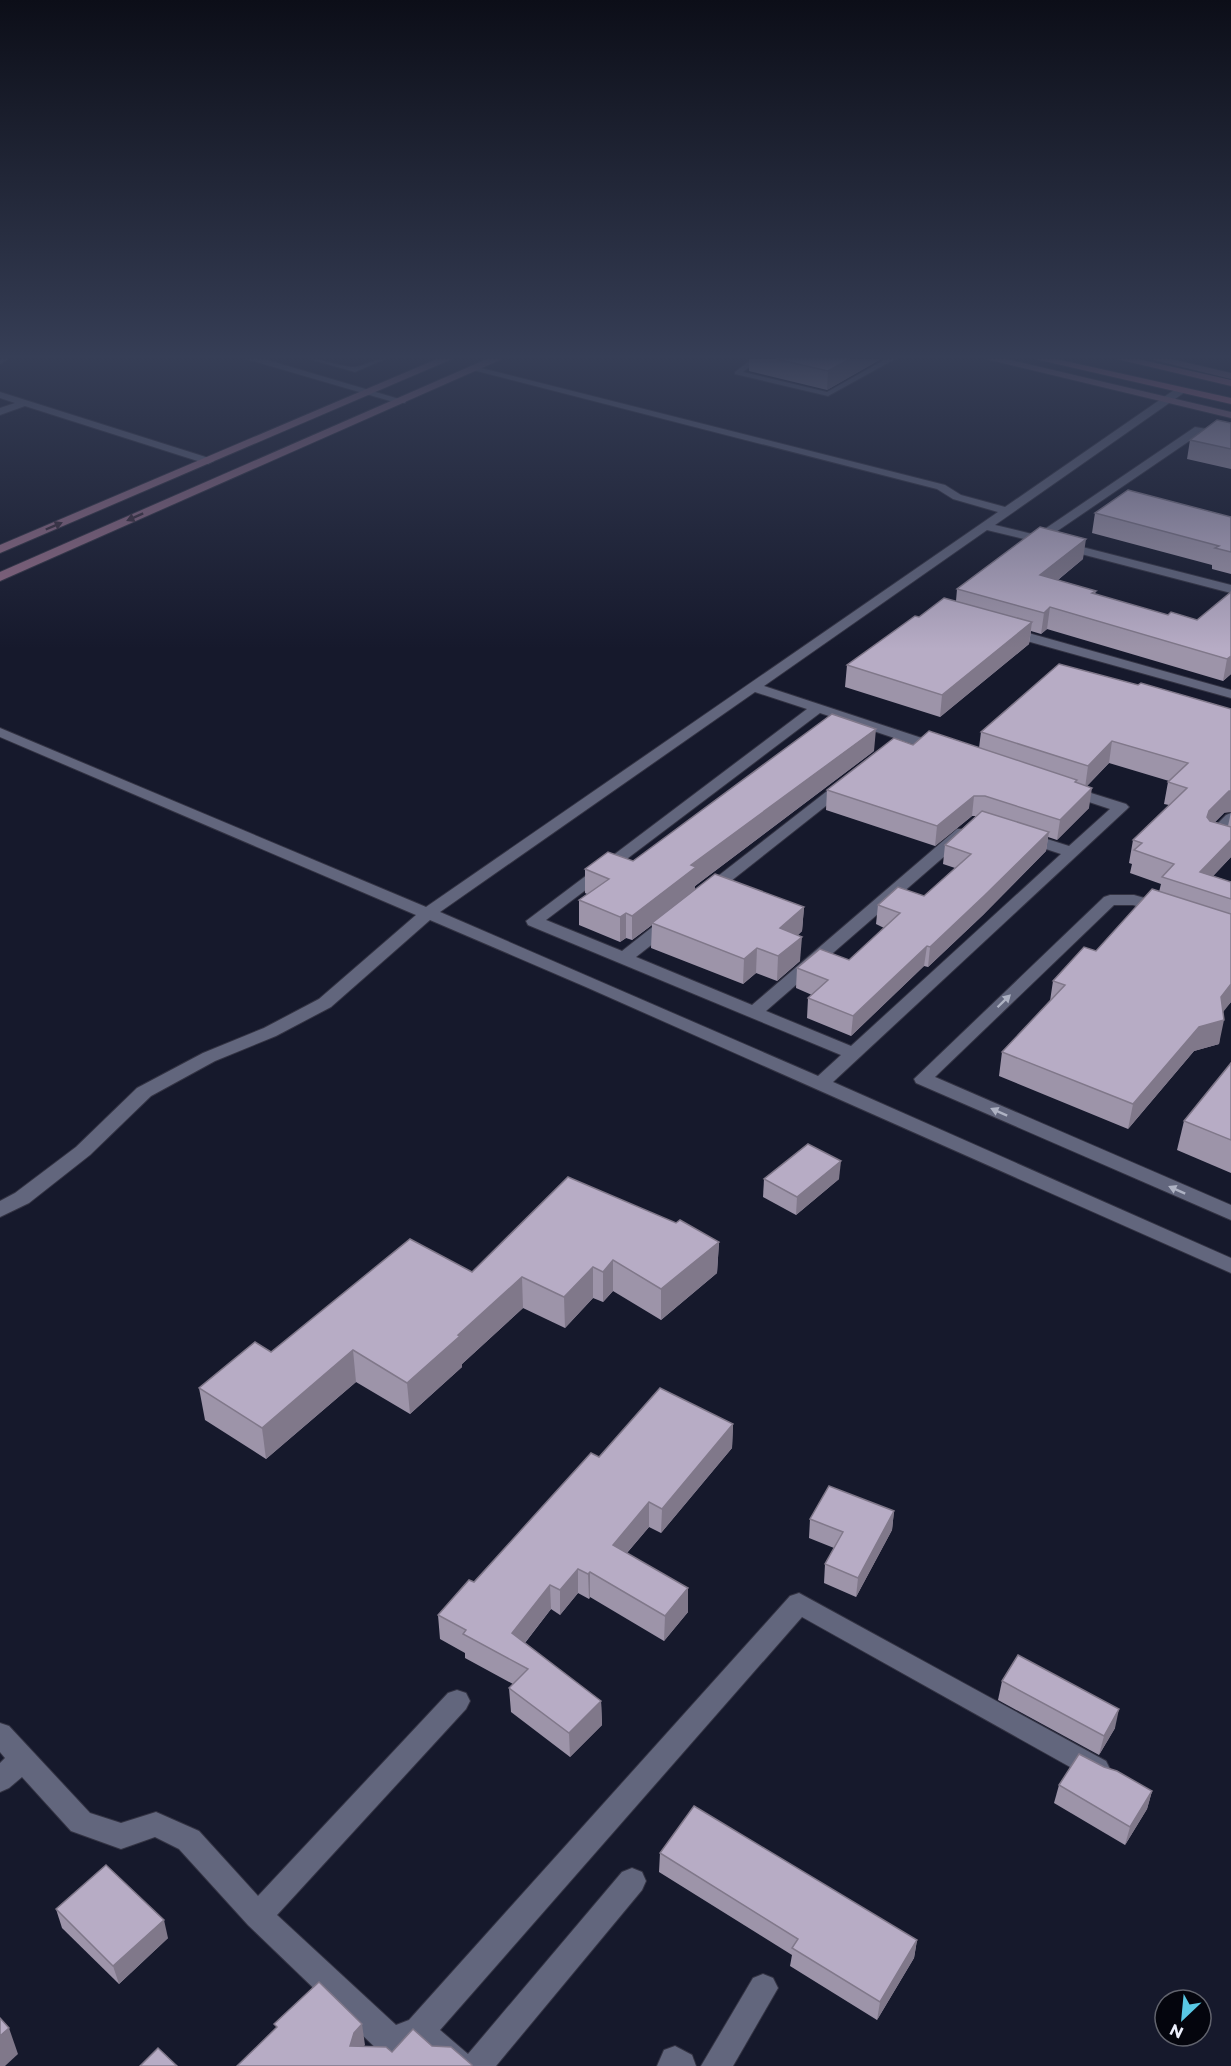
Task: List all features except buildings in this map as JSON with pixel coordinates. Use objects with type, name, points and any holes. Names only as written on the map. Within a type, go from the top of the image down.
[{"type":"street","points":[[190,455],[208,461]]},
{"type":"street","points":[[0,549],[221,455]]},
{"type":"street","points":[[0,576],[276,455]]},
{"type":"street","points":[[815,455],[941,488],[957,497],[1008,510]]},
{"type":"street","points":[[0,1210],[22,1198],[83,1151],[144,1092],[209,1057],[270,1032],[325,1003],[428,913],[755,688],[1085,455]]},
{"type":"street","points":[[1021,552],[1160,455]]},
{"type":"street","points":[[986,526],[1231,589]]},
{"type":"street","points":[[996,628],[1231,694]]},
{"type":"street","points":[[755,688],[962,755]]},
{"type":"street","points":[[818,708],[534,921],[852,1053]]},
{"type":"street","points":[[0,732],[428,913],[821,1083],[1231,1266]]},
{"type":"street","points":[[886,751],[905,737]]},
{"type":"street","points":[[625,957],[858,773]]},
{"type":"street","points":[[821,1083],[1121,807],[1053,785]]},
{"type":"street","points":[[1231,818],[1212,838],[1231,845]]},
{"type":"street","points":[[754,1012],[976,820]]},
{"type":"street","points":[[1008,831],[1072,852]]},
{"type":"street","points":[[1177,914],[1134,900],[1110,900],[923,1079],[1231,1213]]},
{"type":"street","points":[[370,2066],[392,2042],[419,2031],[799,1603],[1109,1776]]},
{"type":"street","points":[[258,1916],[457,1701]]},
{"type":"street","points":[[0,1734],[81,1822],[121,1836],[156,1824],[189,1840],[258,1916],[392,2042]]},
{"type":"street","points":[[0,1780],[23,1759]]},
{"type":"street","points":[[477,2066],[632,1881]]},
{"type":"street","points":[[716,2066],[763,1988]]},
{"type":"street","points":[[419,2031],[459,2066]]},
{"type":"street","points":[[672,2066],[675,2061],[681,2066]]}]
